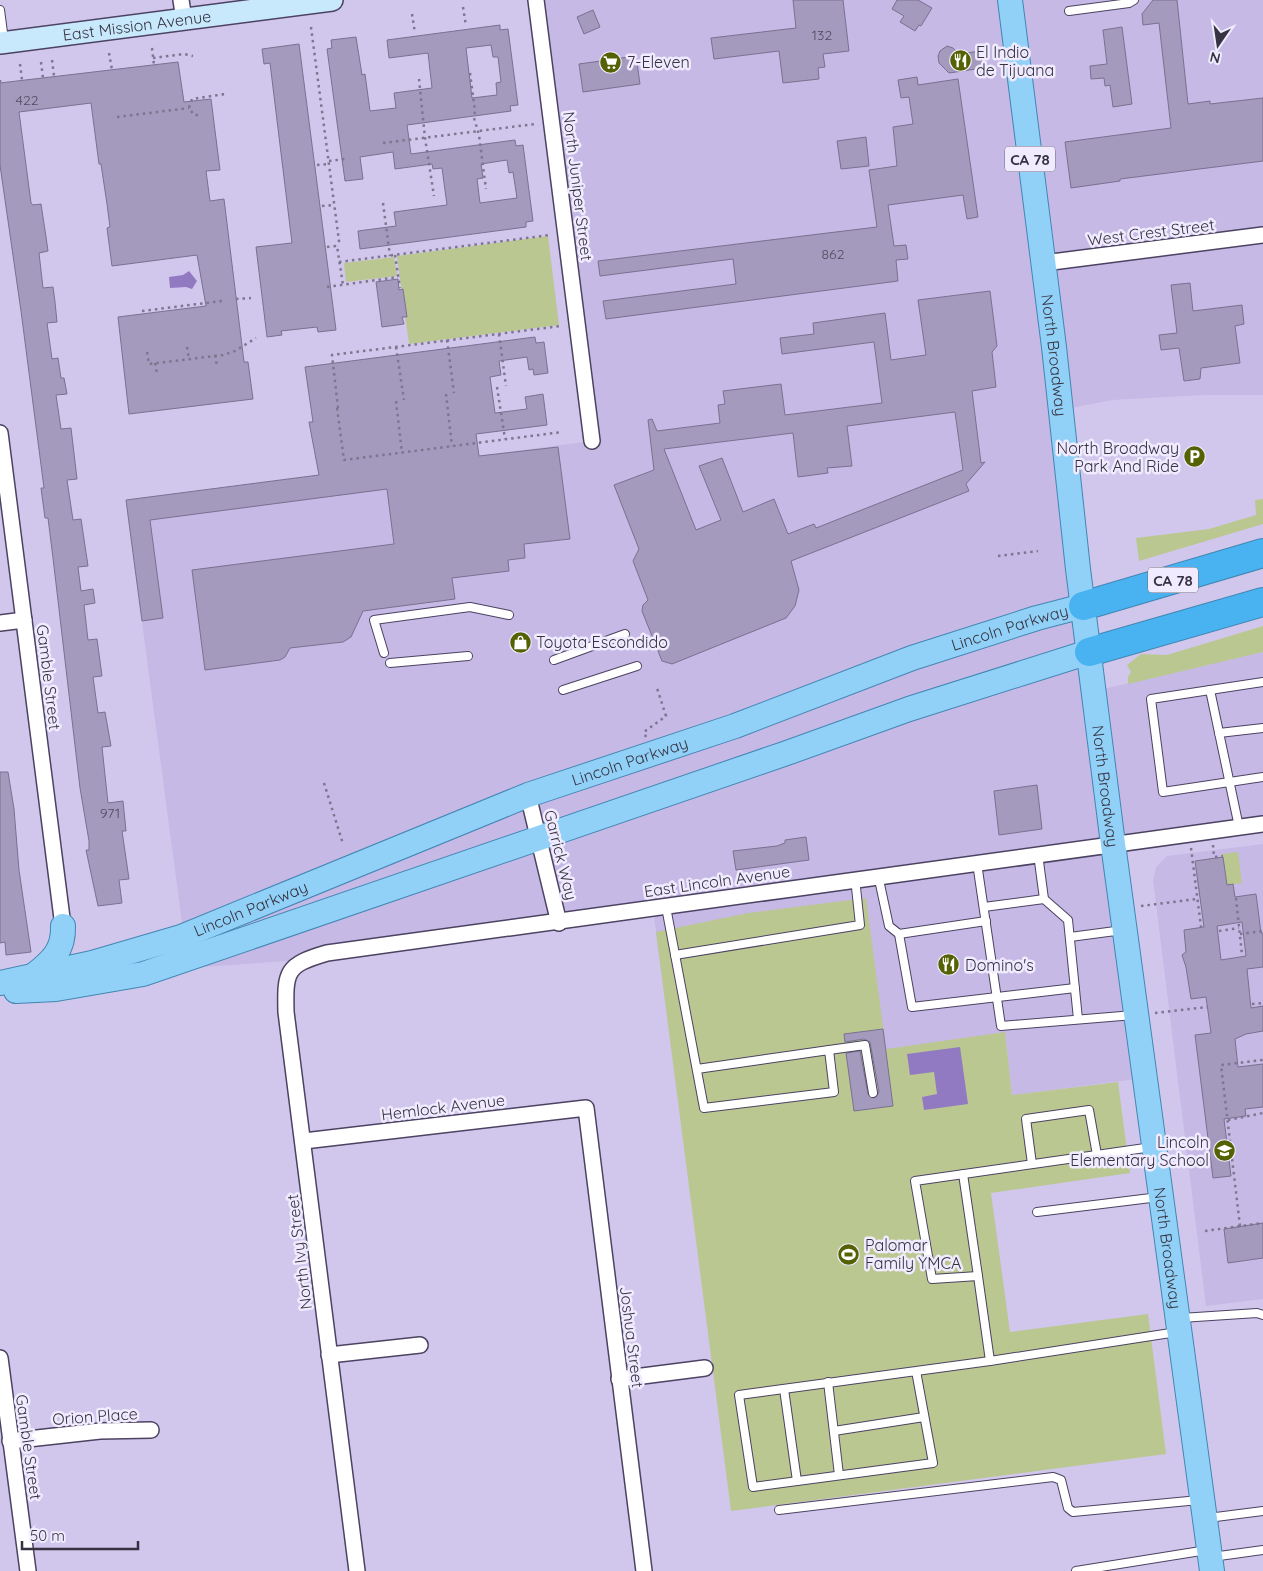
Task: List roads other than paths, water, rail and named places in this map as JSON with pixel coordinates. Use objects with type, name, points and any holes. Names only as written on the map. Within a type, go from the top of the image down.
[{"type":"highway","name":"Lincoln Parkway","points":[[1083,606],[1263,553]]},
{"type":"highway","name":"Lincoln Parkway","points":[[1090,652],[1263,602]]},
{"type":"main road","name":"East Mission Avenue","points":[[2,42],[183,10],[332,0]]},
{"type":"main road","name":"North Broadway","points":[[1010,0],[1044,263],[1083,606],[1113,844],[1210,1559]]},
{"type":"main road","name":"Lincoln Parkway","points":[[0,983],[92,963],[181,937],[528,795],[735,726],[912,658],[1083,606]]},
{"type":"main road","name":"Lincoln Parkway","points":[[0,992],[56,989],[143,974],[784,754],[909,709],[1090,652]]},
{"type":"main road","points":[[34,975],[55,957],[61,945],[63,926]]},
{"type":"street","name":"North Juniper Street","points":[[536,0],[592,441]]},
{"type":"street","name":"West Crest Street","points":[[1044,263],[1263,235]]},
{"type":"street","name":"Gamble Street","points":[[0,432],[63,926]]},
{"type":"street","points":[[0,623],[24,620]]},
{"type":"street","name":"Garrick Way","points":[[528,795],[559,923]]},
{"type":"street","name":"East Lincoln Avenue","points":[[326,953],[559,923],[855,878],[1263,824]]},
{"type":"street","name":"North Ivy Street","points":[[326,953],[302,960],[290,971],[285,983],[286,1012],[304,1141],[357,1571]]},
{"type":"street","name":"Hemlock Avenue","points":[[304,1141],[586,1108]]},
{"type":"street","name":"Joshua Street","points":[[586,1108],[644,1571]]},
{"type":"street","points":[[329,1356],[420,1345]]},
{"type":"street","name":"Gamble Street","points":[[0,1358],[28,1571]]},
{"type":"street","points":[[619,1379],[705,1368]]},
{"type":"street","name":"Orion Place","points":[[10,1441],[100,1431],[151,1430]]},
{"type":"lane","points":[[1069,11],[1129,3],[1134,0]]},
{"type":"lane","points":[[0,10],[2,42]]},
{"type":"lane","points":[[384,653],[374,620],[470,608],[509,615]]},
{"type":"lane","points":[[554,660],[625,634]]},
{"type":"lane","points":[[390,663],[468,656]]},
{"type":"lane","points":[[563,690],[637,666]]},
{"type":"lane","points":[[1263,682],[1151,699],[1163,792],[1263,777]]},
{"type":"lane","points":[[1210,690],[1240,827]]},
{"type":"lane","points":[[1219,733],[1263,728]]},
{"type":"lane","points":[[1038,854],[1044,899],[1068,920],[1078,1019]]},
{"type":"lane","points":[[977,863],[1001,1026],[1136,1015]]},
{"type":"lane","points":[[878,876],[889,926],[899,934],[912,1007],[1075,988]]},
{"type":"lane","points":[[676,955],[860,925],[855,878]]},
{"type":"lane","points":[[984,907],[1044,899]]},
{"type":"lane","points":[[666,907],[704,1108],[834,1092],[829,1050]]},
{"type":"lane","points":[[1070,937],[1123,919]]},
{"type":"lane","points":[[899,934],[986,921]]},
{"type":"lane","points":[[697,1069],[865,1045],[873,1093]]},
{"type":"lane","points":[[1032,1164],[1026,1119],[1088,1110],[1097,1155]]},
{"type":"lane","points":[[978,1276],[932,1279],[915,1181],[1154,1146]]},
{"type":"lane","points":[[963,1174],[990,1361]]},
{"type":"lane","points":[[1037,1212],[1161,1197]]},
{"type":"lane","points":[[916,1371],[932,1463],[753,1487],[739,1395],[828,1382],[990,1361],[1179,1325],[1258,1313],[1263,1315]]},
{"type":"lane","points":[[828,1382],[839,1475]]},
{"type":"lane","points":[[784,1388],[797,1481]]},
{"type":"lane","points":[[834,1431],[924,1417]]},
{"type":"lane","points":[[779,1510],[1053,1477],[1061,1480],[1068,1508],[1073,1512],[1204,1509],[1263,1511]]},
{"type":"lane","points":[[1076,1571],[1210,1559],[1263,1550]]},
{"type":"place","name":"El Indio de Tijuana","points":[[960,61]]},
{"type":"place","name":"7-Eleven","points":[[611,62]]},
{"type":"place","name":"North Broadway Park And Ride","points":[[1195,457]]},
{"type":"place","name":"Toyota Escondido","points":[[520,642]]},
{"type":"place","name":"Domino's","points":[[949,965]]},
{"type":"place","name":"Lincoln Elementary School","points":[[1225,1151]]},
{"type":"place","name":"Palomar Family YMCA","points":[[849,1254]]}]
